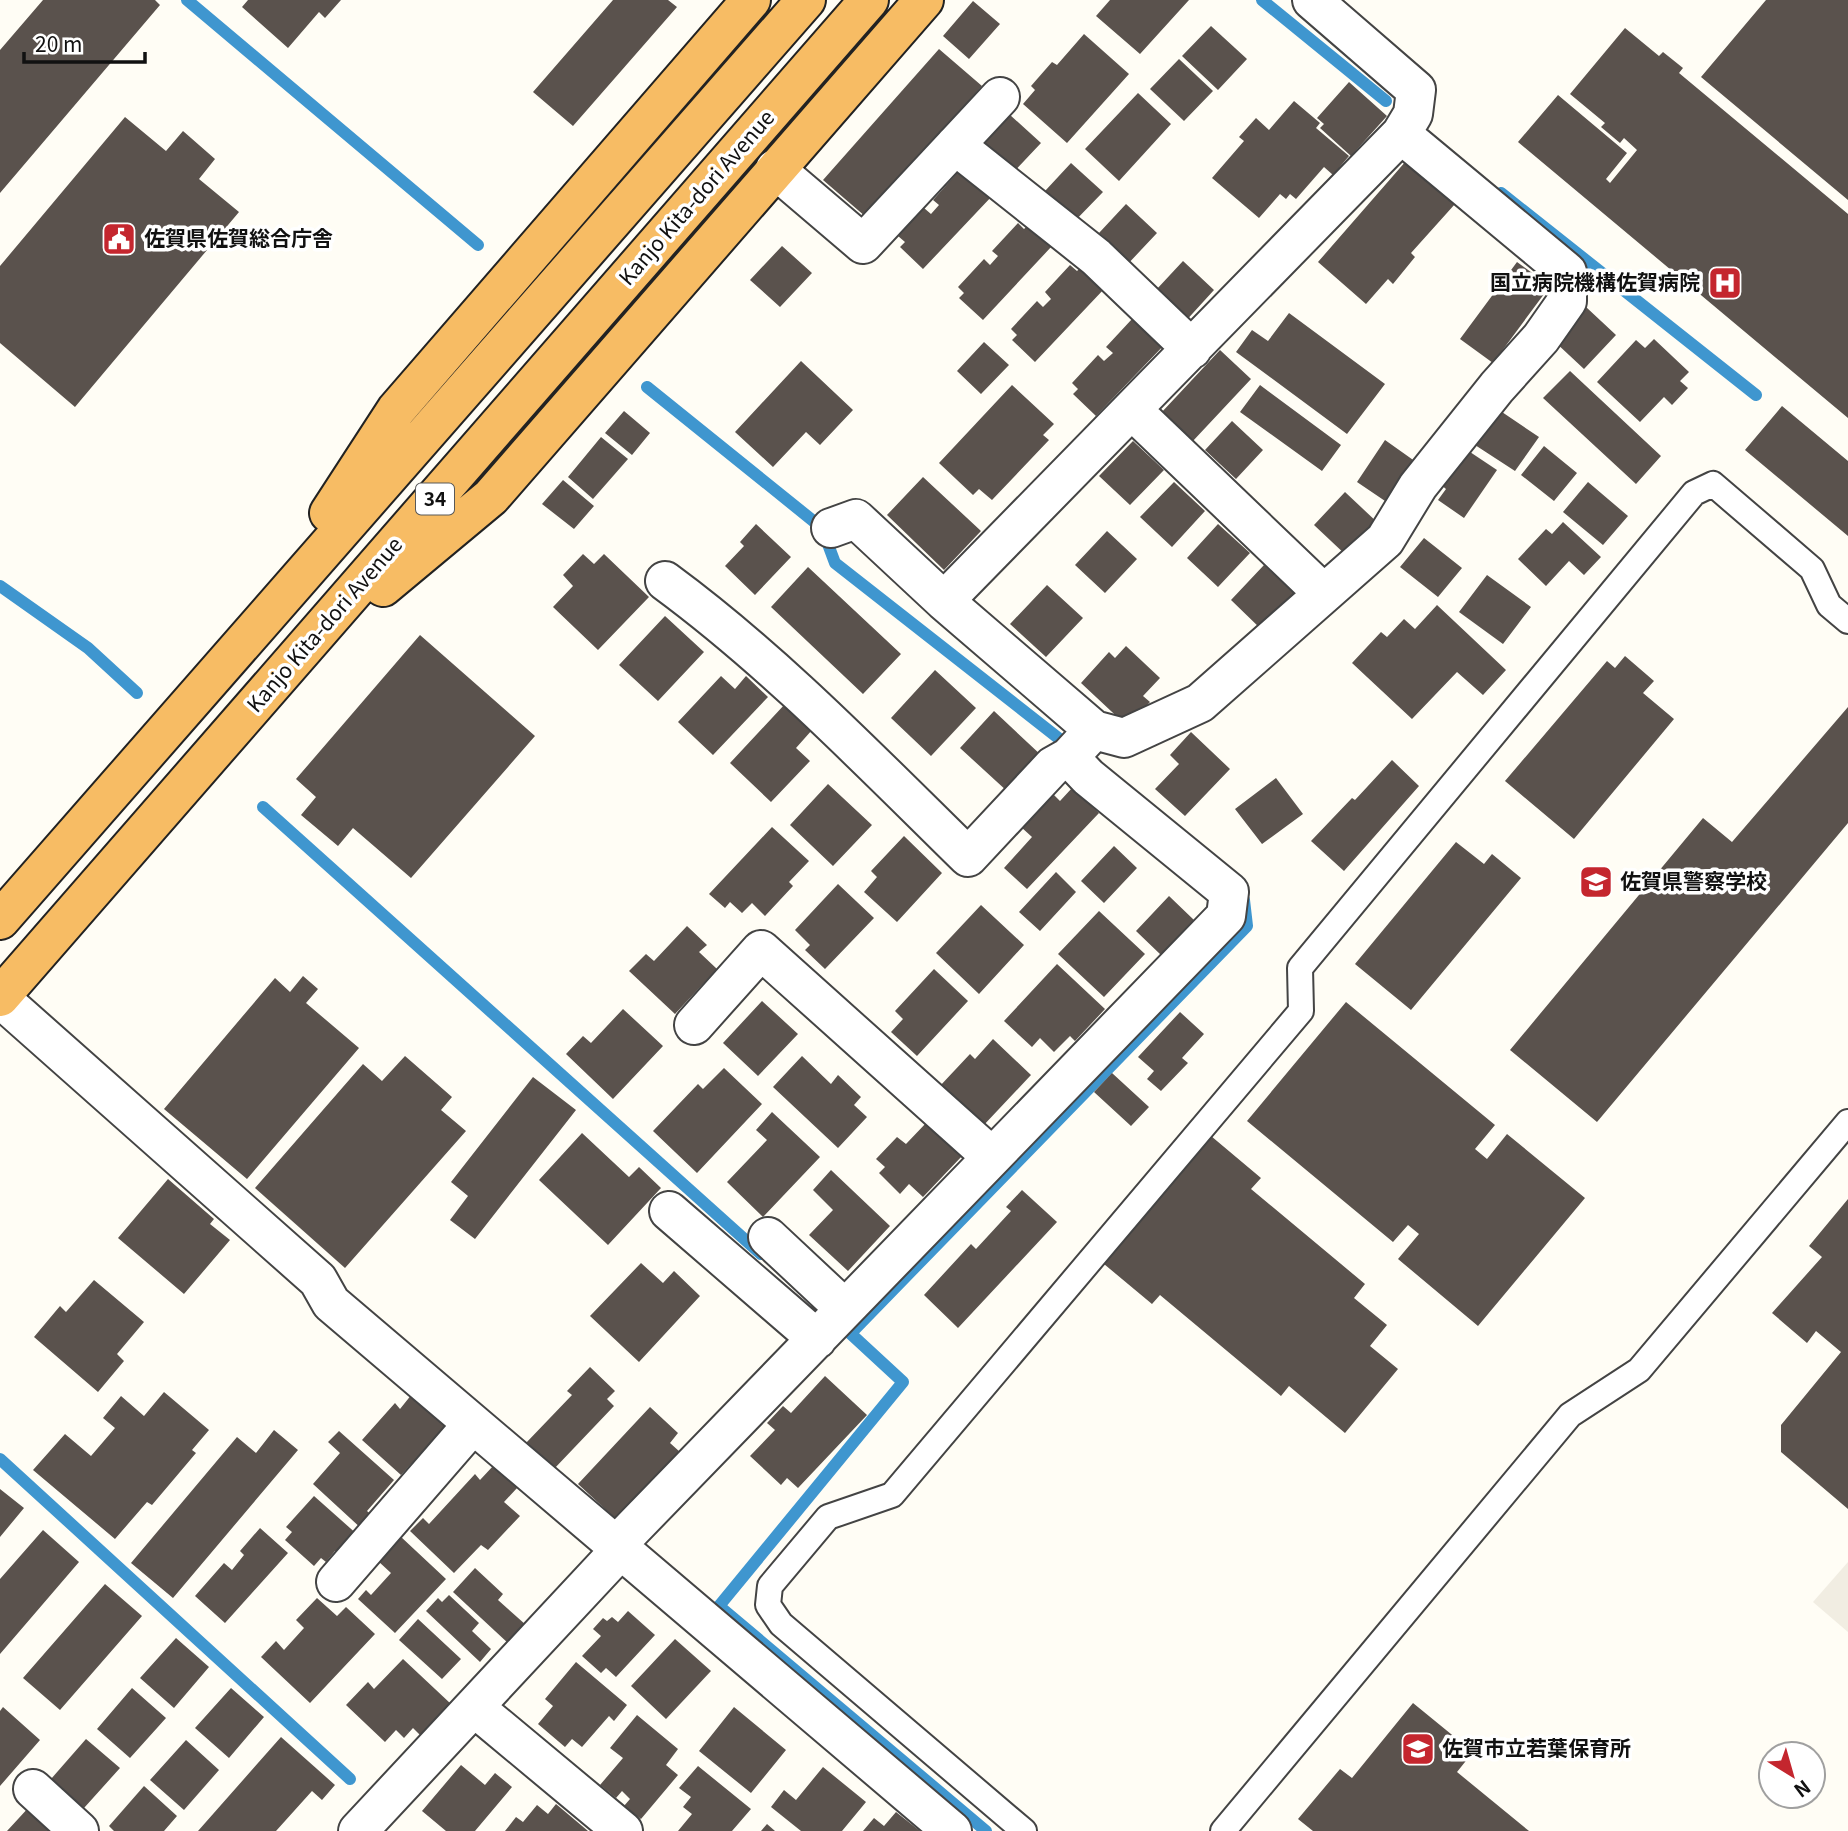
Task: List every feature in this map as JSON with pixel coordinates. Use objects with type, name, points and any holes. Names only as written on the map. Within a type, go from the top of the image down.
[{"type":"highway","points":[[253,629],[396,410],[751,0]]},
{"type":"highway","name":"34","points":[[0,920],[806,0]]},
{"type":"highway","name":"Kanjo Kita-dori Avenue","points":[[0,997],[869,0]]},
{"type":"highway","points":[[289,666],[491,496],[924,0]]},
{"type":"street","points":[[944,601],[1401,134],[1413,114],[1416,90],[1312,0]]},
{"type":"street","points":[[775,169],[863,244],[1000,97]]},
{"type":"street","points":[[665,581],[827,719],[968,857],[1053,766],[1083,742],[1124,738],[1200,703],[1385,540],[1418,486],[1497,387],[1541,338],[1567,301],[1567,272],[1401,134]]},
{"type":"street","points":[[955,145],[1096,257],[1192,348]]},
{"type":"street","points":[[1132,410],[1323,593]]},
{"type":"street","points":[[358,1831],[609,1562],[629,1532],[1226,916],[1229,892],[1088,777],[1083,742],[944,601],[856,519],[831,528]]},
{"type":"street","points":[[694,1025],[761,950],[992,1157]]},
{"type":"street","points":[[0,997],[318,1280],[331,1303],[952,1831]]},
{"type":"street","points":[[669,1211],[829,1326]]},
{"type":"street","points":[[768,1237],[829,1326]]},
{"type":"street","points":[[336,1583],[473,1424]]},
{"type":"street","points":[[474,1707],[623,1831]]},
{"type":"street","points":[[33,1788],[79,1831]]},
{"type":"lane","points":[[1024,1831],[781,1624],[768,1605],[770,1586],[828,1517],[892,1495],[1257,1064],[1301,1011],[1300,968],[1694,493],[1713,484],[1812,569],[1829,605],[1848,621]]},
{"type":"lane","points":[[1223,1831],[1570,1415],[1639,1370],[1848,1122]]},
{"type":"shaded area","points":[[1848,1562],[1848,1632],[1813,1602]]},
{"type":"building","points":[[43,0],[155,0],[160,5],[0,193],[0,50]]},
{"type":"building","points":[[248,0],[341,0],[325,18],[319,12],[288,48],[242,7]]},
{"type":"building","points":[[613,0],[668,0],[677,7],[573,126],[533,92]]},
{"type":"building","points":[[1110,0],[1189,0],[1140,54],[1096,16]]},
{"type":"building","points":[[1766,0],[1848,0],[1848,200],[1701,77]]},
{"type":"building","points":[[973,1],[1000,24],[969,59],[943,36]]},
{"type":"building","points":[[1211,26],[1247,59],[1218,90],[1182,56]]},
{"type":"building","points":[[1625,28],[1659,56],[1663,52],[1683,68],[1679,73],[1848,214],[1848,418],[1518,142],[1558,95],[1627,153],[1606,179],[1610,183],[1637,150],[1624,138],[1620,143],[1601,127],[1605,123],[1570,94]]},
{"type":"building","points":[[1084,34],[1129,74],[1067,143],[1023,104],[1035,90],[1031,86],[1052,62],[1057,65]]},
{"type":"building","points":[[939,49],[982,86],[866,217],[823,180]]},
{"type":"building","points":[[1179,59],[1213,91],[1184,121],[1150,89]]},
{"type":"building","points":[[1349,82],[1387,116],[1351,156],[1320,128],[1324,124],[1317,118]]},
{"type":"building","points":[[1138,93],[1171,124],[1119,181],[1085,149]]},
{"type":"building","points":[[1294,101],[1320,123],[1316,128],[1349,156],[1333,175],[1324,167],[1296,199],[1290,194],[1286,199],[1280,194],[1259,218],[1212,178],[1244,141],[1239,137],[1256,118],[1269,130]]},
{"type":"building","points":[[1009,114],[1041,143],[1009,177],[983,143]]},
{"type":"building","name":"佐賀県佐賀総合庁舎","points":[[125,117],[166,151],[183,131],[215,159],[199,179],[239,212],[75,407],[0,343],[0,266]]},
{"type":"building","points":[[1406,161],[1455,204],[1411,253],[1415,257],[1393,284],[1388,279],[1366,304],[1318,262]]},
{"type":"building","points":[[1071,163],[1103,192],[1070,226],[1045,191]]},
{"type":"building","points":[[958,172],[965,178],[969,173],[993,195],[923,269],[900,247],[905,242],[898,236],[924,208],[931,214],[939,205],[933,200]]},
{"type":"building","points":[[1126,204],[1157,233],[1125,267],[1100,244],[1105,238],[1099,233]]},
{"type":"building","points":[[1018,223],[1024,229],[1029,224],[1052,246],[983,320],[959,298],[964,293],[958,287],[984,259],[990,265],[998,256],[992,251]]},
{"type":"building","points":[[782,246],[812,273],[780,307],[750,280]]},
{"type":"building","points":[[1183,261],[1214,290],[1183,324],[1156,290]]},
{"type":"building","points":[[1517,262],[1550,286],[1493,363],[1460,339]]},
{"type":"building","points":[[1070,265],[1077,271],[1082,266],[1105,288],[1035,362],[1012,340],[1017,335],[1011,329],[1037,301],[1043,307],[1051,299],[1045,292]]},
{"type":"building","points":[[1586,307],[1616,335],[1584,369],[1554,341]]},
{"type":"building","points":[[1289,313],[1385,384],[1347,434],[1236,352],[1252,330],[1268,341]]},
{"type":"building","points":[[1132,319],[1138,325],[1143,320],[1167,342],[1096,416],[1073,394],[1078,389],[1072,383],[1098,355],[1104,361],[1113,353],[1106,347]]},
{"type":"building","points":[[1654,339],[1689,372],[1680,381],[1688,388],[1672,405],[1664,397],[1640,422],[1597,382],[1636,340],[1645,348]]},
{"type":"building","points":[[984,342],[1009,365],[981,394],[957,371]]},
{"type":"building","points":[[1220,350],[1251,379],[1192,442],[1161,413]]},
{"type":"building","points":[[801,361],[853,410],[820,445],[806,432],[773,467],[735,432]]},
{"type":"building","points":[[1570,371],[1661,456],[1636,484],[1543,398]]},
{"type":"building","points":[[1012,385],[1054,424],[1043,435],[1049,440],[992,500],[979,489],[973,495],[939,463]]},
{"type":"building","points":[[1260,385],[1341,445],[1322,471],[1240,412]]},
{"type":"building","points":[[1782,406],[1848,461],[1848,536],[1745,450]]},
{"type":"building","points":[[1499,410],[1539,437],[1515,471],[1475,445]]},
{"type":"building","points":[[624,411],[650,433],[632,455],[605,433]]},
{"type":"building","points":[[1232,421],[1263,450],[1236,479],[1205,450]]},
{"type":"building","points":[[601,437],[628,459],[593,499],[568,477]]},
{"type":"building","points":[[1385,440],[1416,462],[1388,503],[1357,482]]},
{"type":"building","points":[[1133,441],[1164,470],[1130,505],[1099,476]]},
{"type":"building","points":[[1544,446],[1577,473],[1554,501],[1521,475]]},
{"type":"building","points":[[1464,448],[1497,470],[1464,518],[1438,500],[1446,489],[1440,484]]},
{"type":"building","points":[[923,477],[981,531],[944,570],[887,515]]},
{"type":"building","points":[[563,480],[594,506],[574,529],[542,504]]},
{"type":"building","points":[[1174,482],[1205,511],[1172,547],[1140,517]]},
{"type":"building","points":[[1588,482],[1628,516],[1603,545],[1563,512]]},
{"type":"building","points":[[1345,492],[1379,524],[1348,557],[1314,525]]},
{"type":"building","points":[[1563,522],[1601,557],[1584,575],[1569,561],[1546,586],[1518,559],[1546,529],[1552,534]]},
{"type":"building","points":[[756,524],[791,557],[755,595],[725,566],[744,546],[740,542]]},
{"type":"building","points":[[1218,524],[1250,553],[1218,587],[1187,558]]},
{"type":"building","points":[[1107,531],[1137,559],[1105,593],[1075,565]]},
{"type":"building","points":[[1424,538],[1462,568],[1438,597],[1400,567]]},
{"type":"building","points":[[583,554],[594,564],[604,554],[649,597],[598,650],[553,607],[573,586],[563,575]]},
{"type":"building","points":[[1264,565],[1295,594],[1262,630],[1231,600]]},
{"type":"building","points":[[808,567],[901,654],[863,694],[771,607]]},
{"type":"building","points":[[1487,575],[1531,607],[1503,644],[1459,612]]},
{"type":"building","points":[[1047,585],[1083,618],[1046,657],[1010,624]]},
{"type":"building","points":[[1437,605],[1506,670],[1483,695],[1457,672],[1412,719],[1352,663],[1381,632],[1387,637],[1404,619],[1415,629]]},
{"type":"building","points":[[665,616],[704,652],[658,701],[619,665]]},
{"type":"building","points":[[420,635],[535,736],[411,878],[353,828],[338,846],[301,815],[316,797],[296,779]]},
{"type":"building","points":[[1126,646],[1160,678],[1143,696],[1150,702],[1127,726],[1081,683],[1109,652],[1115,658]]},
{"type":"building","points":[[1625,656],[1654,681],[1643,693],[1674,719],[1574,839],[1505,781],[1607,661],[1615,668]]},
{"type":"building","points":[[935,670],[976,708],[931,756],[891,718]]},
{"type":"building","points":[[721,676],[735,689],[746,676],[768,697],[713,755],[678,722]]},
{"type":"building","points":[[785,704],[812,730],[796,748],[810,761],[771,802],[730,763]]},
{"type":"building","points":[[1848,707],[1848,823],[1597,1122],[1510,1050],[1703,818],[1732,842]]},
{"type":"building","points":[[994,711],[1042,756],[1008,792],[960,748]]},
{"type":"building","points":[[1191,732],[1230,769],[1185,816],[1155,789],[1179,764],[1170,755]]},
{"type":"building","points":[[1392,760],[1419,786],[1344,871],[1311,841],[1352,798],[1355,800]]},
{"type":"building","points":[[1276,778],[1303,814],[1262,844],[1235,809]]},
{"type":"building","points":[[828,784],[872,825],[833,866],[790,825]]},
{"type":"building","points":[[1072,788],[1099,813],[1027,889],[1004,868],[1032,837],[1021,827],[1053,794],[1060,801]]},
{"type":"building","points":[[772,827],[809,861],[789,882],[793,886],[765,916],[752,903],[742,913],[730,902],[725,908],[709,894]]},
{"type":"building","points":[[904,836],[942,873],[897,922],[864,892],[877,877],[871,871]]},
{"type":"building","points":[[1456,842],[1484,864],[1492,854],[1521,878],[1411,1010],[1355,964]]},
{"type":"building","points":[[1114,846],[1137,868],[1104,903],[1081,881]]},
{"type":"building","points":[[1056,872],[1076,892],[1040,931],[1019,912]]},
{"type":"building","points":[[838,884],[874,918],[825,969],[805,950],[810,945],[795,930]]},
{"type":"building","points":[[1169,896],[1194,920],[1161,955],[1136,931]]},
{"type":"building","points":[[981,905],[1024,945],[979,994],[936,953]]},
{"type":"building","points":[[1099,911],[1145,954],[1104,997],[1058,954]]},
{"type":"building","points":[[687,926],[707,945],[699,952],[717,969],[675,1014],[629,971],[646,954],[654,961]]},
{"type":"building","points":[[1057,964],[1105,1009],[1075,1041],[1070,1036],[1054,1052],[1040,1038],[1032,1047],[1004,1021]]},
{"type":"building","points":[[934,969],[968,1001],[917,1056],[891,1032],[903,1019],[895,1011]]},
{"type":"building","points":[[303,976],[318,989],[306,1003],[359,1048],[247,1179],[164,1109],[275,978],[290,992]]},
{"type":"building","points":[[762,1001],[798,1034],[758,1076],[723,1043]]},
{"type":"building","points":[[1346,1002],[1495,1125],[1475,1149],[1487,1159],[1507,1134],[1585,1198],[1478,1326],[1398,1259],[1419,1234],[1408,1225],[1393,1242],[1247,1121]]},
{"type":"building","points":[[623,1009],[663,1046],[613,1099],[566,1054],[583,1036],[591,1043]]},
{"type":"building","points":[[1180,1012],[1204,1034],[1182,1058],[1188,1063],[1161,1091],[1147,1079],[1154,1071],[1138,1057]]},
{"type":"building","points":[[993,1039],[1031,1075],[982,1127],[939,1087],[970,1054],[975,1059]]},
{"type":"building","points":[[405,1056],[452,1097],[441,1110],[466,1131],[345,1268],[255,1188],[363,1064],[382,1081]]},
{"type":"building","points":[[802,1056],[831,1084],[838,1075],[861,1097],[854,1105],[867,1117],[838,1148],[773,1087]]},
{"type":"building","points":[[724,1068],[762,1104],[697,1173],[653,1131],[698,1084],[703,1089]]},
{"type":"building","points":[[1112,1073],[1149,1107],[1131,1126],[1094,1092]]},
{"type":"building","points":[[533,1077],[576,1110],[475,1239],[450,1220],[468,1196],[451,1182]]},
{"type":"building","points":[[772,1112],[820,1157],[763,1217],[727,1182],[767,1140],[756,1130]]},
{"type":"building","points":[[927,1122],[963,1155],[923,1197],[909,1184],[900,1194],[879,1173],[885,1167],[876,1159],[897,1137],[906,1144]]},
{"type":"building","points":[[582,1133],[629,1177],[639,1167],[661,1188],[608,1245],[539,1180]]},
{"type":"building","points":[[1211,1136],[1261,1178],[1251,1189],[1365,1284],[1354,1298],[1387,1325],[1370,1346],[1398,1369],[1345,1433],[1289,1386],[1281,1396],[1160,1295],[1152,1304],[1104,1264]]},
{"type":"building","points":[[831,1170],[890,1226],[848,1271],[809,1235],[833,1210],[813,1190]]},
{"type":"building","points":[[168,1179],[214,1219],[210,1224],[230,1240],[184,1294],[118,1238]]},
{"type":"building","points":[[1022,1190],[1057,1222],[958,1328],[924,1295],[971,1244],[976,1249],[1011,1211],[1006,1207]]},
{"type":"building","points":[[1848,1199],[1848,1509],[1781,1452],[1781,1425],[1841,1352],[1816,1331],[1807,1343],[1772,1313],[1822,1257],[1809,1246]]},
{"type":"building","points":[[641,1263],[663,1283],[674,1271],[700,1296],[639,1362],[590,1316]]},
{"type":"building","points":[[94,1280],[144,1322],[117,1354],[124,1361],[98,1392],[34,1337],[60,1306],[66,1312]]},
{"type":"building","points":[[590,1367],[615,1391],[607,1399],[614,1406],[553,1470],[525,1444],[572,1395],[567,1391]]},
{"type":"building","points":[[825,1376],[867,1415],[798,1488],[787,1478],[781,1485],[750,1456],[775,1430],[767,1423],[783,1406],[791,1413]]},
{"type":"building","points":[[164,1392],[209,1430],[192,1450],[196,1453],[152,1505],[147,1502],[115,1539],[33,1470],[65,1434],[91,1456],[115,1428],[103,1418],[121,1396],[144,1416]]},
{"type":"building","points":[[412,1394],[446,1426],[401,1475],[362,1440],[395,1403],[400,1409]]},
{"type":"building","points":[[650,1407],[678,1433],[670,1443],[680,1452],[617,1520],[578,1484]]},
{"type":"building","points":[[274,1430],[298,1450],[173,1598],[131,1563],[237,1437],[256,1453]]},
{"type":"building","points":[[339,1431],[394,1480],[367,1511],[375,1518],[363,1530],[313,1484],[340,1453],[328,1442]]},
{"type":"building","points":[[494,1465],[518,1487],[504,1502],[520,1516],[488,1550],[481,1545],[454,1573],[410,1531],[423,1518],[429,1524],[475,1474],[480,1480]]},
{"type":"building","points":[[0,1489],[24,1508],[0,1537]]},
{"type":"building","points":[[314,1496],[359,1536],[340,1556],[335,1551],[326,1562],[321,1558],[314,1566],[285,1540],[292,1532],[286,1527]]},
{"type":"building","points":[[260,1528],[288,1553],[225,1623],[195,1596],[224,1563],[232,1570],[244,1555],[240,1551]]},
{"type":"building","points":[[43,1530],[79,1562],[0,1654],[0,1579]]},
{"type":"building","points":[[400,1536],[446,1579],[395,1633],[358,1599],[366,1590],[371,1595],[391,1573],[378,1561]]},
{"type":"building","points":[[475,1568],[503,1594],[498,1600],[526,1625],[509,1644],[453,1592]]},
{"type":"building","points":[[105,1584],[142,1616],[60,1710],[23,1678]]},
{"type":"building","points":[[449,1595],[479,1623],[472,1631],[491,1649],[480,1662],[426,1611],[438,1598],[442,1602]]},
{"type":"building","points":[[317,1598],[337,1616],[346,1607],[375,1634],[310,1703],[261,1657],[276,1641],[284,1650],[304,1628],[296,1620]]},
{"type":"building","points":[[628,1611],[655,1635],[616,1677],[606,1668],[601,1673],[582,1656],[601,1636],[593,1629],[603,1618],[607,1621],[612,1617],[618,1622]]},
{"type":"building","points":[[418,1619],[461,1659],[442,1679],[399,1640]]},
{"type":"building","points":[[176,1638],[209,1667],[174,1708],[140,1678]]},
{"type":"building","points":[[675,1639],[711,1671],[666,1719],[631,1686]]},
{"type":"building","points":[[403,1659],[451,1704],[421,1736],[413,1728],[404,1738],[396,1730],[385,1742],[346,1705],[368,1682],[374,1689]]},
{"type":"building","points":[[576,1662],[627,1705],[614,1721],[609,1716],[582,1747],[572,1739],[565,1747],[538,1724],[553,1706],[545,1699]]},
{"type":"building","points":[[132,1688],[166,1718],[130,1758],[97,1729]]},
{"type":"building","points":[[231,1688],[264,1717],[229,1758],[195,1728]]},
{"type":"building","points":[[1413,1703],[1473,1752],[1457,1772],[1529,1831],[1313,1831],[1298,1819],[1340,1769],[1352,1778]]},
{"type":"building","points":[[3,1707],[40,1740],[0,1786],[0,1711]]},
{"type":"building","points":[[734,1707],[786,1750],[751,1793],[699,1751]]},
{"type":"building","points":[[637,1715],[678,1749],[666,1765],[678,1775],[641,1819],[624,1806],[630,1799],[622,1791],[616,1798],[600,1785],[623,1758],[610,1748]]},
{"type":"building","points":[[281,1737],[335,1785],[322,1800],[312,1791],[276,1831],[198,1831]]},
{"type":"building","points":[[86,1739],[120,1768],[84,1808],[51,1779]]},
{"type":"building","points":[[186,1740],[219,1770],[184,1810],[150,1780]]},
{"type":"building","points":[[461,1765],[485,1785],[495,1773],[512,1787],[475,1831],[446,1831],[422,1811]]},
{"type":"building","points":[[698,1766],[751,1809],[732,1831],[678,1831],[692,1814],[683,1807],[691,1797],[679,1788]]},
{"type":"building","points":[[823,1767],[866,1802],[842,1831],[801,1831],[771,1807],[784,1790],[796,1800]]},
{"type":"building","points":[[144,1786],[177,1816],[164,1831],[114,1831],[109,1826]]},
{"type":"building","points":[[556,1804],[588,1831],[505,1831],[516,1817],[523,1822],[537,1805],[548,1814]]},
{"type":"building","points":[[30,1806],[57,1831],[7,1831]]},
{"type":"building","points":[[896,1812],[920,1831],[863,1831],[874,1818],[884,1826]]},
{"type":"building","points":[[767,1824],[775,1831],[761,1831]]},
{"type":"waterway","points":[[187,0],[478,245]]},
{"type":"waterway","points":[[1262,0],[1386,101]]},
{"type":"waterway","points":[[1501,193],[1756,395]]},
{"type":"waterway","points":[[647,387],[822,528],[835,563],[1071,748]]},
{"type":"waterway","points":[[0,586],[88,648],[137,693]]},
{"type":"waterway","points":[[263,807],[761,1254]]},
{"type":"waterway","points":[[851,1333],[1247,926],[1244,900]]},
{"type":"waterway","points":[[838,1322],[903,1382],[719,1606],[986,1831]]},
{"type":"waterway","points":[[0,1459],[350,1779]]},
{"type":"place","name":"佐賀県佐賀総合庁舎","points":[[119,239]]},
{"type":"place","name":"国立病院機構佐賀病院","points":[[1725,283]]},
{"type":"place","name":"佐賀県警察学校","points":[[1596,882]]},
{"type":"place","name":"佐賀市立若葉保育所","points":[[1418,1749]]}]
